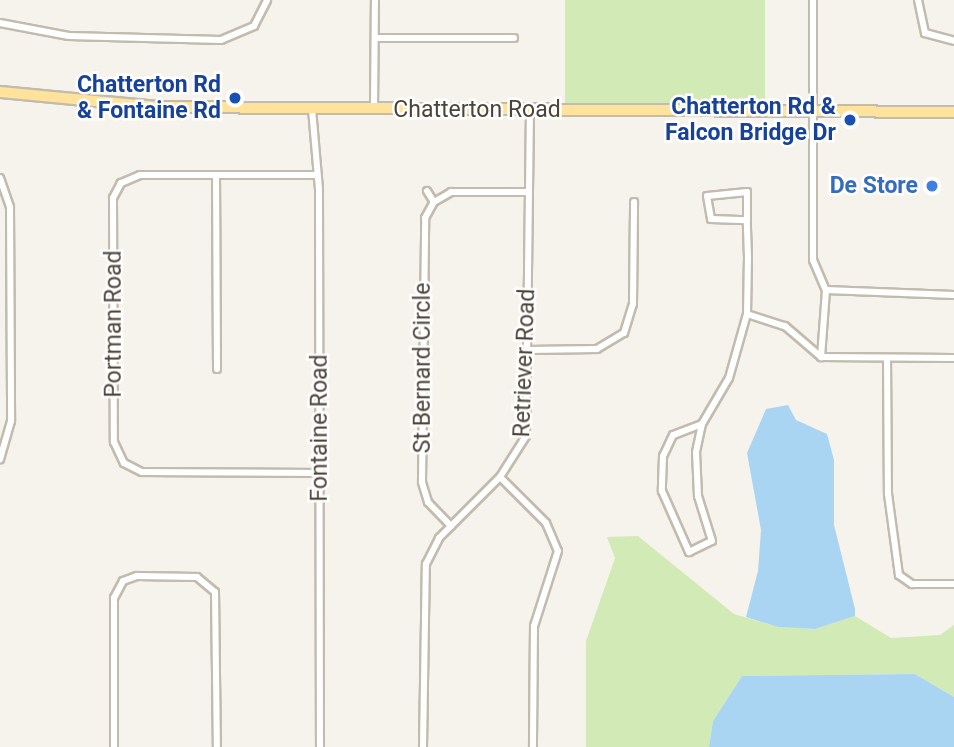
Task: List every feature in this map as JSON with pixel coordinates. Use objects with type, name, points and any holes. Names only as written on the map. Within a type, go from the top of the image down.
[{"type":"main road","name":"Chatterton Road","points":[[0,92],[113,106],[954,112]]},
{"type":"street","points":[[0,23],[113,40],[221,40],[254,26],[267,0]]},
{"type":"street","points":[[374,109],[375,0]]},
{"type":"street","points":[[813,0],[813,260],[826,290],[821,357]]},
{"type":"street","points":[[918,0],[925,33],[954,41]]},
{"type":"street","points":[[375,38],[514,38]]},
{"type":"street","name":"Fontaine Road","points":[[312,109],[317,175],[320,747]]},
{"type":"street","name":"Retriever Road","points":[[423,747],[423,581],[431,551],[451,526],[500,477],[526,436],[530,110]]},
{"type":"street","name":"Portman Road","points":[[216,175],[140,175],[121,183],[113,198],[114,442],[124,463],[149,473],[320,473]]},
{"type":"street","points":[[217,369],[216,175],[317,175]]},
{"type":"street","points":[[0,178],[10,207],[11,370],[10,429],[0,459]]},
{"type":"street","points":[[427,191],[434,202],[456,191],[529,192]]},
{"type":"street","points":[[702,424],[673,435],[663,456],[662,491],[689,552],[712,541],[694,478],[702,424],[729,378],[747,314],[747,220],[747,192],[712,193],[707,197],[711,219],[747,220]]},
{"type":"street","name":"St Bernard Circle","points":[[434,202],[424,224],[422,482],[428,502],[451,526]]},
{"type":"street","points":[[528,350],[597,349],[624,333],[633,304],[634,202]]},
{"type":"street","points":[[0,258],[10,258]]},
{"type":"street","points":[[826,290],[954,295]]},
{"type":"street","points":[[747,314],[777,322],[821,357],[954,358]]},
{"type":"street","points":[[887,358],[888,494],[899,575],[912,584],[954,584]]},
{"type":"street","points":[[0,370],[11,370]]},
{"type":"street","points":[[500,477],[545,523],[557,543],[557,566],[534,626],[533,747]]},
{"type":"street","points":[[114,747],[114,603],[120,584],[137,576],[197,576],[210,583],[217,603],[217,747]]},
{"type":"street","points":[[210,583],[217,576]]},
{"type":"green space","points":[[565,0],[765,0],[765,104],[565,104]]},
{"type":"green space","points":[[638,536],[734,614],[778,627],[815,629],[855,616],[891,638],[940,635],[954,625],[954,697],[915,674],[742,676],[713,721],[709,747],[586,747],[586,641],[615,558],[607,537]]},
{"type":"water","points":[[788,405],[796,420],[827,434],[834,460],[834,525],[855,609],[855,616],[815,629],[778,627],[746,617],[758,571],[761,530],[747,453],[766,409]]},
{"type":"water","points":[[915,674],[954,697],[954,747],[709,747],[713,721],[742,676]]},
{"type":"place","name":"Chatterton Rd & Fontaine Rd","points":[[235,98]]},
{"type":"place","name":"Chatterton Rd & Falcon Bridge Dr","points":[[850,120]]},
{"type":"place","name":"De Store","points":[[932,186]]}]
